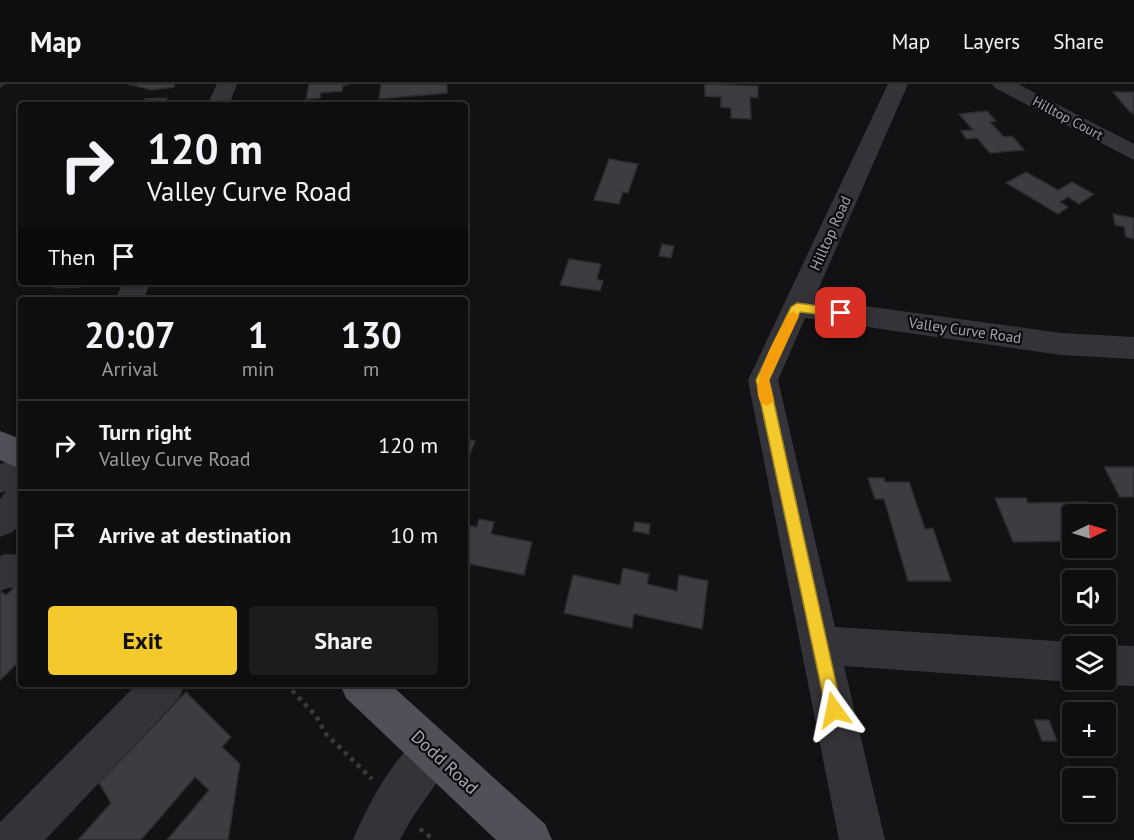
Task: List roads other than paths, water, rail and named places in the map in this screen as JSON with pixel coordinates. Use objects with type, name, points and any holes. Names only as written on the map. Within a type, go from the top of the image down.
[{"type":"main road","points":[[0,444],[18,453]]},
{"type":"main road","name":"Dodd Road","points":[[363,687],[529,840]]},
{"type":"street","points":[[219,102],[227,84]]},
{"type":"street","name":"Hilltop Road","points":[[862,840],[763,380],[898,84]]},
{"type":"street","name":"Hilltop Court","points":[[1002,84],[1134,153]]},
{"type":"street","name":"Valley Curve Road","points":[[797,307],[1061,344],[1134,348]]},
{"type":"street","points":[[0,479],[18,472]]},
{"type":"street","points":[[0,521],[18,503]]},
{"type":"street","points":[[0,574],[6,571],[18,572]]},
{"type":"street","points":[[820,645],[1062,661]]},
{"type":"street","points":[[1116,665],[1134,666]]},
{"type":"street","points":[[15,840],[162,687]]},
{"type":"street","points":[[376,840],[392,808],[433,751]]}]
